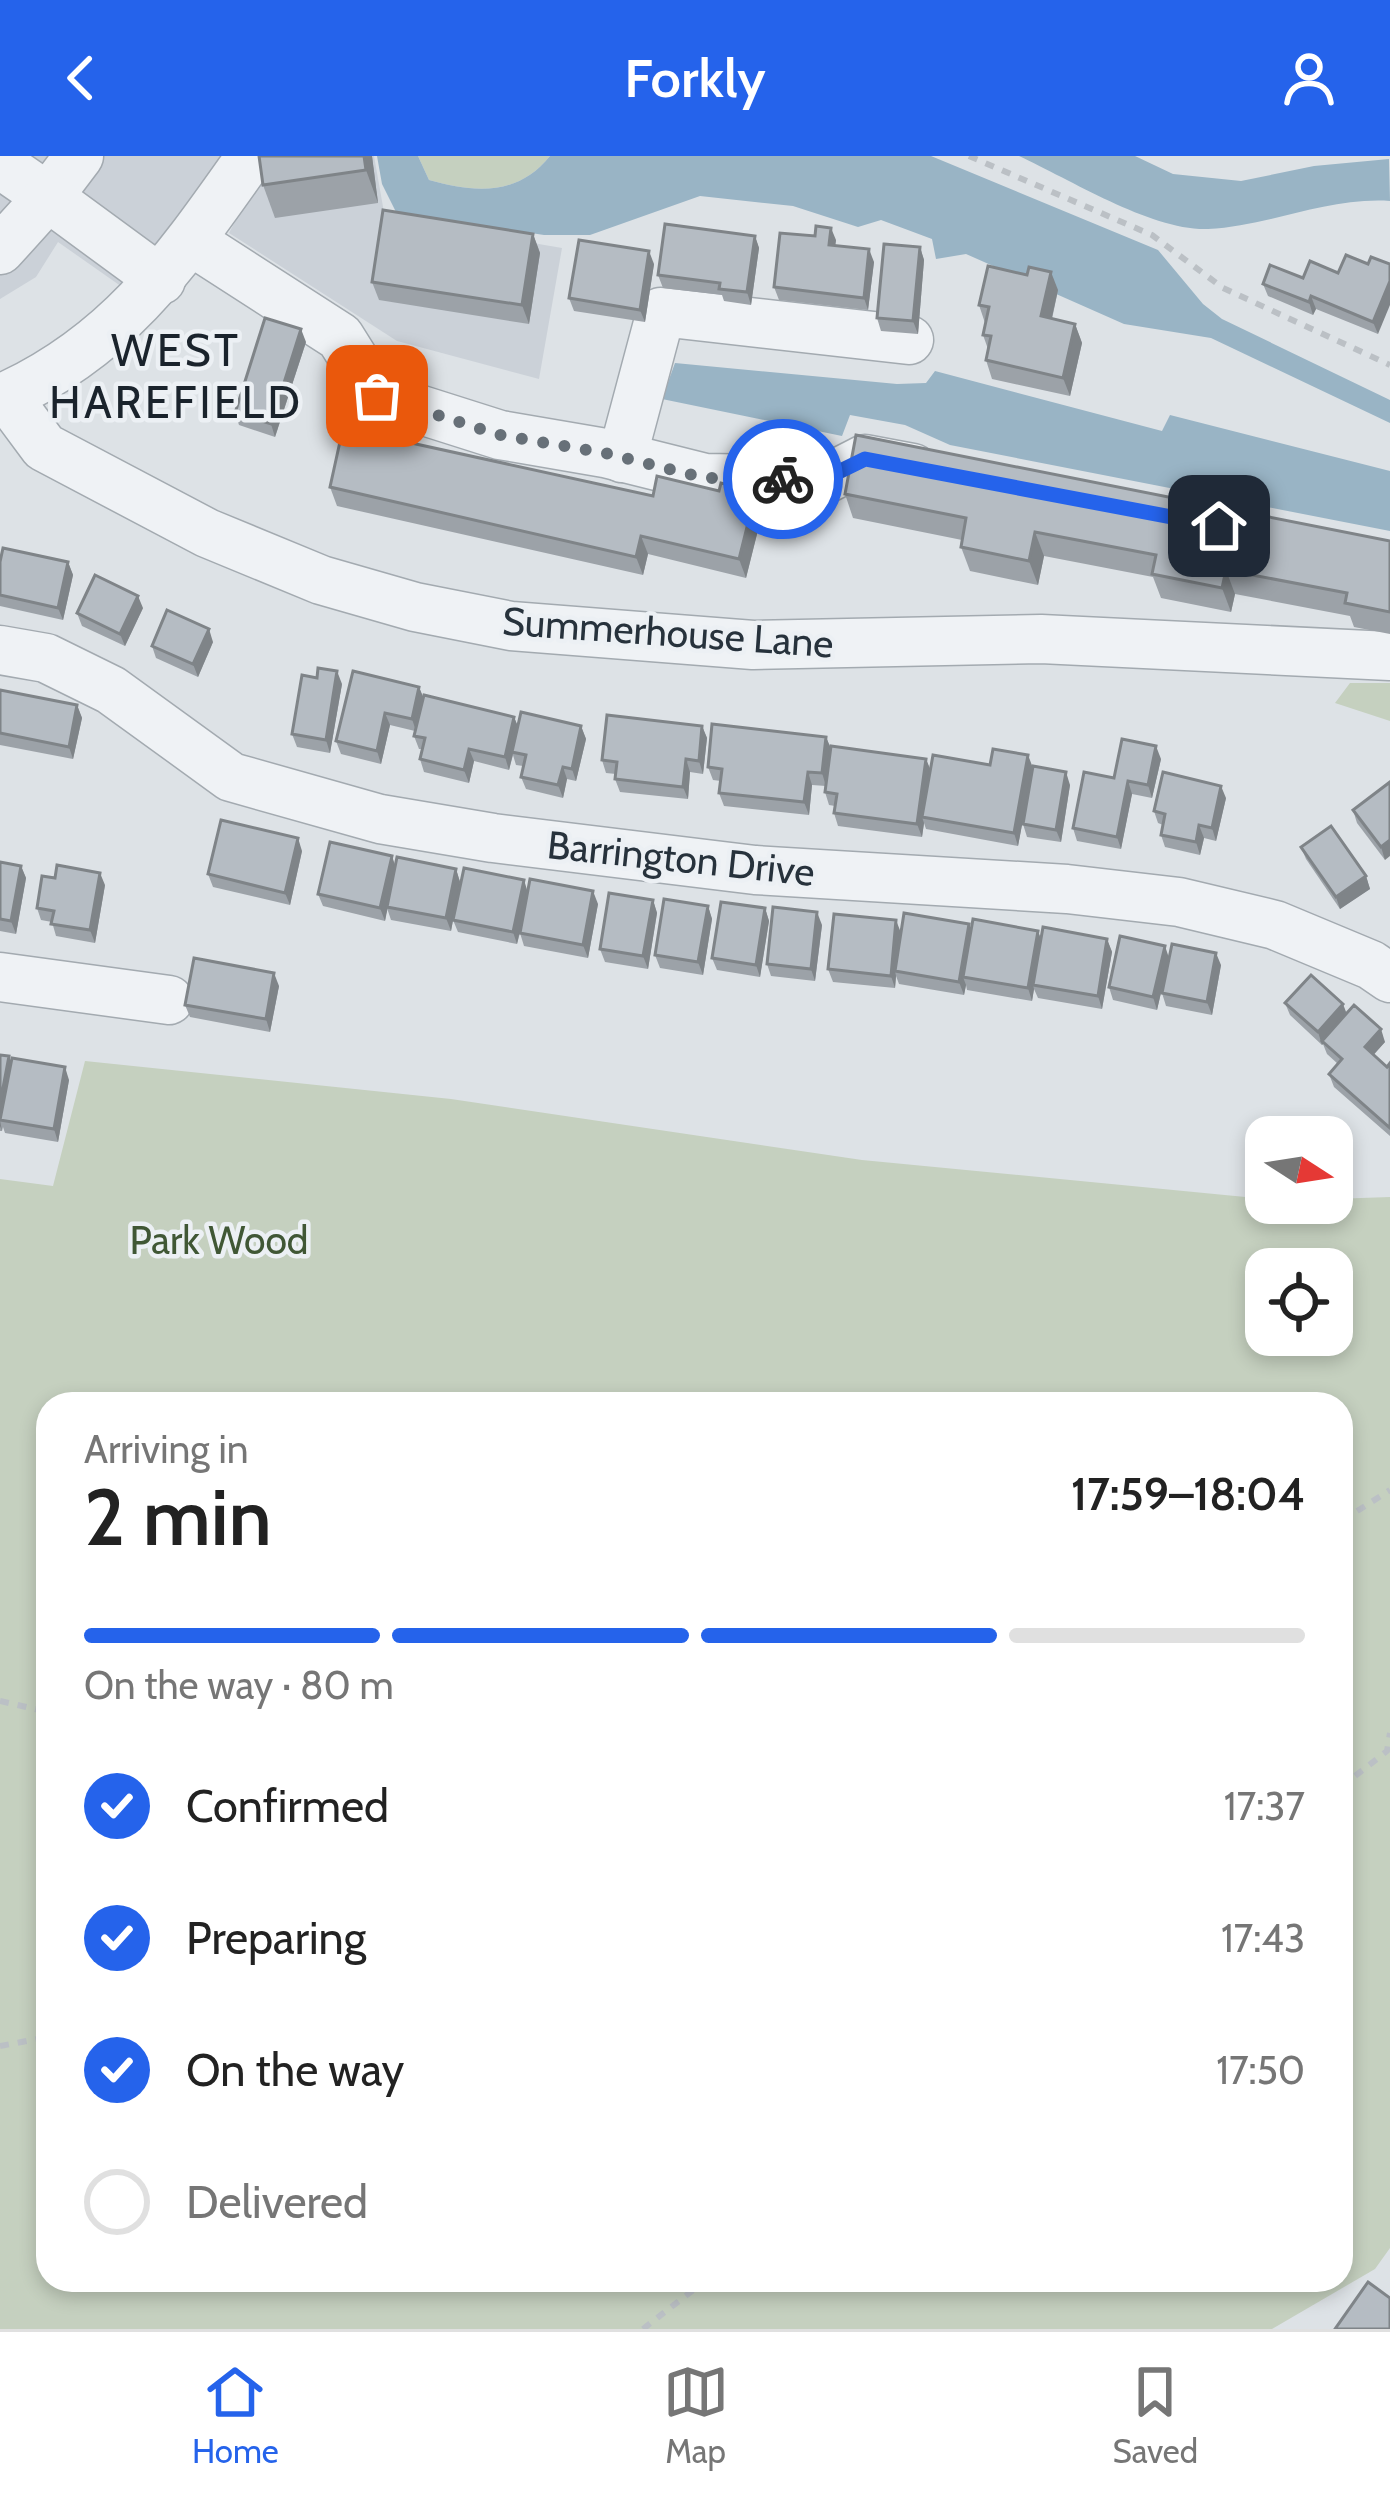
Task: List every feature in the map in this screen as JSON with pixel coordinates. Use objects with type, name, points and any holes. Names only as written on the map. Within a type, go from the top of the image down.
[{"type":"street","points":[[0,250],[79,156]]},
{"type":"street","points":[[3,398],[91,349],[161,280],[251,156]]},
{"type":"street","points":[[0,164],[161,280]]},
{"type":"street","points":[[191,241],[340,338],[377,396],[500,435],[705,478],[824,479],[865,459],[962,478]]},
{"type":"street","points":[[622,458],[661,312],[909,340]]},
{"type":"street","name":"Summerhouse Lane","points":[[3,398],[44,447],[207,533],[321,580],[415,607],[511,626],[753,646],[1041,639],[1390,656]]},
{"type":"street","name":"Barrington Drive","points":[[0,650],[46,658],[111,689],[231,777],[380,819],[755,870],[1179,902],[1274,925],[1372,965],[1390,978]]},
{"type":"street","points":[[0,976],[169,1000]]},
{"type":"path","points":[[969,156],[1152,235],[1223,288],[1390,364]]},
{"type":"path","points":[[1353,1514],[1390,1490]]},
{"type":"path","points":[[0,1701],[36,1709]]},
{"type":"path","points":[[1353,1777],[1387,1751],[1390,1733]]},
{"type":"path","points":[[0,2046],[36,2039]]},
{"type":"path","points":[[643,2329],[691,2292]]},
{"type":"shaded area","points":[[0,156],[230,156],[125,289],[58,242],[36,277],[0,299]]},
{"type":"shaded area","points":[[270,156],[374,156],[385,218],[562,248],[539,379],[397,341],[229,233]]},
{"type":"green space","points":[[418,156],[550,156],[510,185],[479,189],[429,180]]},
{"type":"green space","points":[[1350,683],[1390,683],[1390,721],[1335,703]]},
{"type":"green space","name":"Park Wood","points":[[85,1061],[451,1099],[862,1160],[1245,1197],[1245,1224],[1353,1224],[1353,1198],[1390,1197],[1390,2248],[1375,2269],[1353,2282],[1353,1392],[36,1392],[36,2292],[1336,2292],[1272,2329],[0,2329],[0,1179],[53,1186]]},
{"type":"water","points":[[377,156],[418,156],[429,180],[479,189],[510,185],[550,156],[931,156],[1158,250],[1203,304],[1222,319],[1390,400],[1390,423],[1211,338],[1124,324],[966,254],[936,259],[932,239],[881,220],[858,227],[793,206],[700,196],[590,235],[544,235],[396,212],[382,184]]},
{"type":"water","points":[[1019,156],[1135,156],[1173,174],[1241,181],[1314,166],[1389,159],[1390,201],[1344,203],[1231,227],[1186,227],[1137,213]]},
{"type":"water","points":[[675,363],[897,384],[926,383],[935,371],[1162,431],[1170,415],[1390,471],[1390,531],[950,445],[905,425],[850,415],[842,436],[662,399]]},
{"type":"building","points":[[259,156],[364,156],[366,170],[263,185]]},
{"type":"building","points":[[383,210],[533,234],[522,305],[372,282]]},
{"type":"building","points":[[665,224],[755,236],[747,292],[719,289],[720,283],[658,275]]},
{"type":"building","points":[[816,226],[831,228],[829,245],[869,249],[864,298],[774,287],[780,233],[815,236]]},
{"type":"building","points":[[579,240],[649,251],[640,310],[569,298]]},
{"type":"building","points":[[884,244],[920,247],[913,321],[877,318]]},
{"type":"building","points":[[1346,255],[1368,264],[1371,257],[1390,264],[1390,281],[1373,322],[1311,296],[1309,302],[1263,284],[1270,265],[1303,278],[1310,261],[1338,273]]},
{"type":"building","points":[[988,266],[1027,275],[1029,267],[1051,272],[1041,316],[1075,324],[1063,378],[986,360],[991,336],[983,335],[989,307],[979,305]]},
{"type":"building","points":[[265,318],[301,329],[271,424],[235,413]]},
{"type":"building","points":[[343,428],[653,496],[657,476],[719,491],[721,483],[756,491],[739,559],[641,536],[636,557],[330,487]]},
{"type":"building","points":[[856,435],[1390,541],[1390,612],[1345,603],[1347,593],[1226,570],[1222,588],[1152,574],[1156,555],[1035,532],[1029,561],[961,547],[966,518],[845,494]]},
{"type":"building","points":[[3,548],[68,562],[58,608],[0,595]]},
{"type":"building","points":[[95,575],[138,596],[120,634],[77,613]]},
{"type":"building","points":[[167,610],[209,629],[193,664],[152,646]]},
{"type":"building","points":[[318,668],[337,671],[326,740],[292,734],[302,675],[317,678]]},
{"type":"building","points":[[353,671],[419,687],[412,719],[385,713],[377,751],[336,741]]},
{"type":"building","points":[[0,690],[77,705],[69,747],[0,733]]},
{"type":"building","points":[[424,695],[514,717],[505,757],[469,749],[464,770],[420,759],[425,738],[414,736]]},
{"type":"building","points":[[521,712],[581,726],[572,769],[563,767],[558,785],[521,777],[526,755],[512,752]]},
{"type":"building","points":[[607,715],[702,726],[699,761],[686,759],[683,787],[615,779],[617,762],[602,760]]},
{"type":"building","points":[[712,724],[826,737],[822,773],[808,772],[804,802],[719,793],[722,769],[708,767]]},
{"type":"building","points":[[1122,739],[1156,746],[1148,785],[1128,781],[1117,837],[1073,828],[1084,772],[1114,778]]},
{"type":"building","points":[[831,746],[926,759],[917,824],[834,813],[837,794],[825,792]]},
{"type":"building","points":[[993,749],[1028,755],[1014,833],[922,817],[933,755],[990,765]]},
{"type":"building","points":[[1033,766],[1066,772],[1056,830],[1023,824]]},
{"type":"building","points":[[1163,772],[1221,786],[1212,828],[1199,825],[1196,842],[1161,835],[1165,814],[1154,811]]},
{"type":"building","points":[[1390,782],[1390,840],[1381,847],[1353,810]]},
{"type":"building","points":[[221,820],[298,838],[285,893],[208,874]]},
{"type":"building","points":[[1331,826],[1366,876],[1336,897],[1301,847]]},
{"type":"building","points":[[330,842],[392,856],[380,908],[318,894]]},
{"type":"building","points":[[397,857],[456,869],[446,918],[387,907]]},
{"type":"building","points":[[0,862],[21,866],[11,921],[0,919]]},
{"type":"building","points":[[57,865],[100,873],[90,930],[51,924],[54,911],[37,908],[42,876],[55,878]]},
{"type":"building","points":[[464,868],[524,880],[513,932],[453,920]]},
{"type":"building","points":[[530,879],[593,891],[583,945],[520,933]]},
{"type":"building","points":[[609,893],[653,900],[643,956],[600,949]]},
{"type":"building","points":[[664,899],[708,906],[698,962],[655,955]]},
{"type":"building","points":[[721,902],[765,908],[756,965],[712,958]]},
{"type":"building","points":[[773,907],[817,912],[811,969],[767,964]]},
{"type":"building","points":[[904,913],[969,924],[959,982],[895,971]]},
{"type":"building","points":[[834,914],[896,920],[891,976],[828,969]]},
{"type":"building","points":[[973,919],[1038,931],[1028,988],[963,977]]},
{"type":"building","points":[[1043,927],[1107,939],[1098,996],[1033,985]]},
{"type":"building","points":[[1120,936],[1165,946],[1153,997],[1109,987]]},
{"type":"building","points":[[1172,944],[1216,953],[1207,1002],[1162,993]]},
{"type":"building","points":[[194,958],[274,973],[266,1019],[185,1005]]},
{"type":"building","points":[[1311,975],[1343,1004],[1318,1032],[1285,1003]]},
{"type":"building","points":[[1354,1005],[1381,1029],[1365,1047],[1387,1067],[1390,1063],[1390,1128],[1329,1074],[1342,1059],[1322,1041]]},
{"type":"building","points":[[0,1055],[9,1056],[0,1104]]},
{"type":"building","points":[[12,1058],[65,1067],[54,1129],[0,1120]]},
{"type":"building","points":[[1368,2282],[1390,2298],[1390,2329],[1335,2329]]},
{"type":"way so far","points":[[377,396],[500,435],[605,453],[705,478],[783,479]]},
{"type":"district","name":"WEST HAREFIELD","points":[[176,376]]},
{"type":"route","points":[[783,479],[824,479],[865,459],[1219,526]]}]
